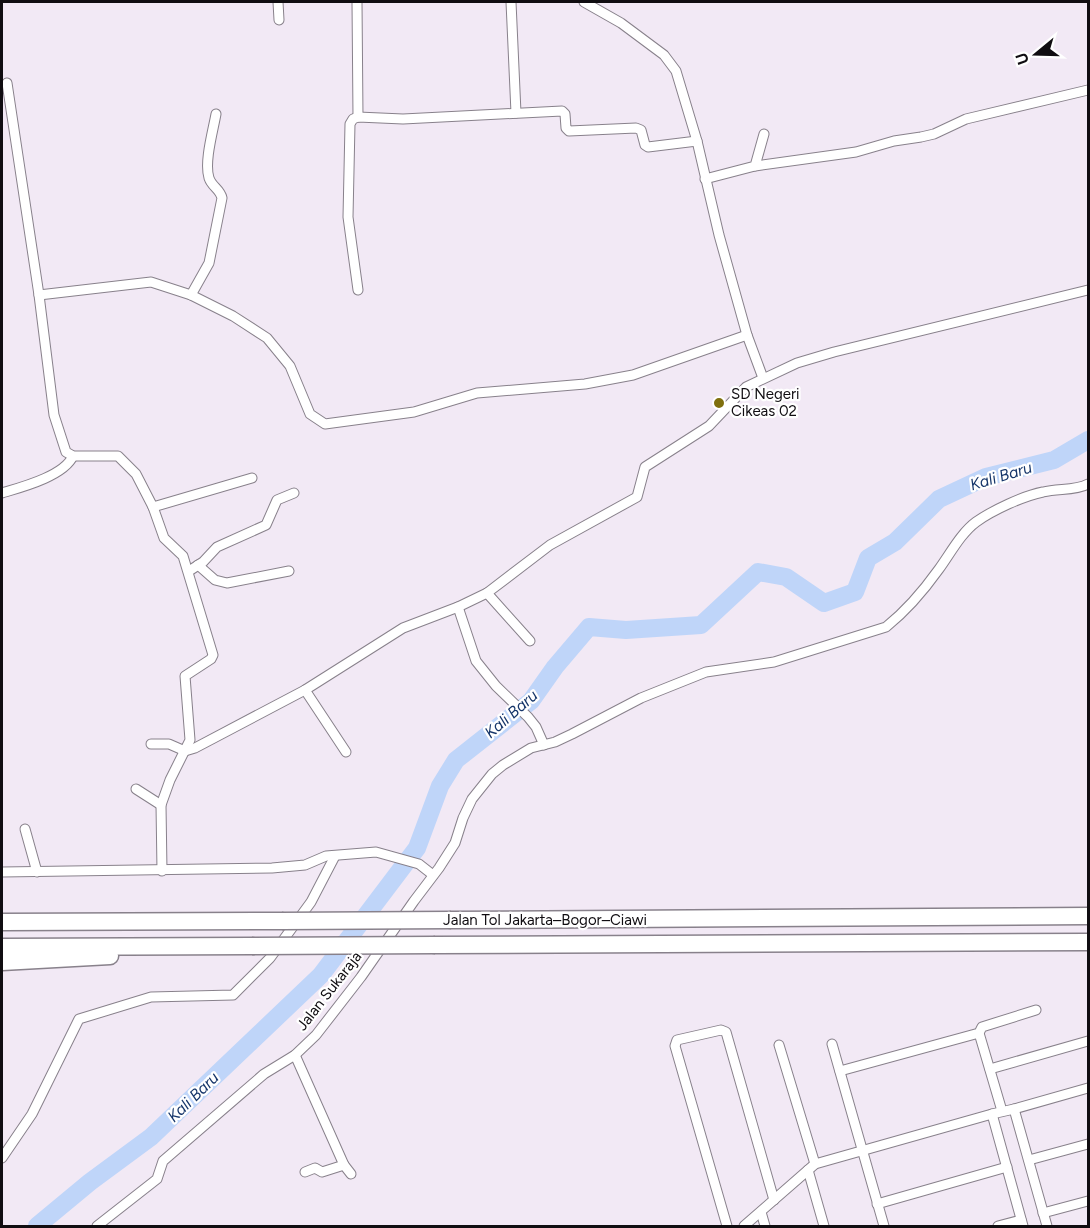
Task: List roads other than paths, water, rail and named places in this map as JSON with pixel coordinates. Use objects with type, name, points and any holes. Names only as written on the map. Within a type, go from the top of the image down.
[{"type":"highway","points":[[1040,916],[1041,942]]},
{"type":"highway","name":"Jalan Tol Jakarta–Bogor–Ciawi","points":[[2,922],[1089,916]]},
{"type":"highway","name":"Jalan Tol Jakarta–Bogor–Ciawi","points":[[2,947],[1089,942]]},
{"type":"highway","points":[[2,962],[98,957],[170,946]]},
{"type":"street","points":[[278,2],[279,20]]},
{"type":"street","points":[[357,2],[358,117]]},
{"type":"street","points":[[511,2],[516,113]]},
{"type":"street","points":[[584,2],[621,23],[664,55],[676,71],[697,141],[718,235],[747,335],[763,378]]},
{"type":"street","points":[[7,83],[39,295],[54,415],[66,452],[73,456],[118,456],[136,474],[153,507],[164,538],[183,556],[213,655],[211,659],[185,676],[190,740],[170,780],[162,805],[162,871]]},
{"type":"street","points":[[705,179],[755,166],[856,152],[894,141],[934,134],[966,118],[1089,90]]},
{"type":"street","points":[[358,290],[348,217],[352,119],[358,117],[403,119],[562,111],[565,114],[567,130],[571,131],[639,128],[645,145],[648,147],[697,141]]},
{"type":"street","points":[[191,295],[209,263],[222,198],[220,191],[211,182],[207,166],[216,114]]},
{"type":"street","points":[[755,166],[764,134]]},
{"type":"street","points":[[39,295],[151,282],[191,295],[233,316],[267,338],[290,366],[310,414],[325,424],[414,412],[477,393],[585,384],[633,375],[747,335]]},
{"type":"street","points":[[151,744],[169,744],[185,752],[195,748],[305,690],[403,628],[487,593],[550,545],[637,497],[645,467],[709,426],[746,387],[763,378],[797,363],[834,352],[1089,291]]},
{"type":"street","points":[[3,493],[55,472],[69,464],[73,456]]},
{"type":"street","points":[[153,507],[252,478]]},
{"type":"street","name":"Jalan Sukaraja","points":[[98,1227],[157,1179],[163,1161],[264,1074],[295,1054],[316,1035],[361,977],[455,843],[472,800],[492,774],[531,748],[572,734],[641,698],[706,672],[774,662],[886,627],[925,588],[967,531],[978,521],[1040,492],[1081,488],[1089,484]]},
{"type":"street","points":[[189,571],[198,566],[217,547],[266,525],[276,500],[294,493]]},
{"type":"street","points":[[198,566],[215,580],[227,583],[289,571]]},
{"type":"street","points":[[487,593],[530,641]]},
{"type":"street","points":[[458,607],[476,662],[496,686],[528,717],[536,727],[544,745]]},
{"type":"street","points":[[305,690],[346,752]]},
{"type":"street","points":[[136,789],[162,805]]},
{"type":"street","points":[[25,829],[37,872]]},
{"type":"street","points":[[2,872],[162,871],[283,867],[305,865],[326,856],[376,852],[418,864],[433,875]]},
{"type":"street","points":[[2,1158],[32,1114],[79,1019],[151,997],[233,995],[270,958],[311,902],[335,856]]},
{"type":"street","points":[[1002,1111],[979,1033],[982,1027],[1036,1010]]},
{"type":"street","points":[[727,1227],[675,1046],[677,1040],[722,1030],[726,1032],[774,1200]]},
{"type":"street","points":[[840,1071],[979,1033]]},
{"type":"street","points":[[990,1069],[1089,1041]]},
{"type":"street","points":[[832,1044],[884,1227]]},
{"type":"street","points":[[779,1045],[824,1227]]},
{"type":"street","points":[[295,1054],[344,1165],[351,1174]]},
{"type":"street","points":[[744,1227],[811,1167],[862,1150],[1089,1088]]},
{"type":"street","points":[[1014,1109],[1047,1227]]},
{"type":"street","points":[[992,1114],[1022,1223],[998,1227]]},
{"type":"street","points":[[1029,1160],[1089,1144]]},
{"type":"street","points":[[305,1172],[315,1168],[322,1172],[344,1165]]},
{"type":"street","points":[[877,1204],[1007,1167]]},
{"type":"street","points":[[1044,1213],[1089,1201]]},
{"type":"street","points":[[761,1212],[765,1227]]},
{"type":"waterway","name":"Kali Baru","points":[[37,1226],[90,1182],[151,1137],[321,975],[417,848],[440,786],[456,760],[531,701],[555,667],[589,627],[626,630],[701,625],[758,572],[786,577],[824,603],[855,592],[868,558],[895,542],[939,499],[986,477],[1054,460],[1088,440]]},
{"type":"place","name":"SD Negeri Cikeas 02","points":[[719,403]]}]
